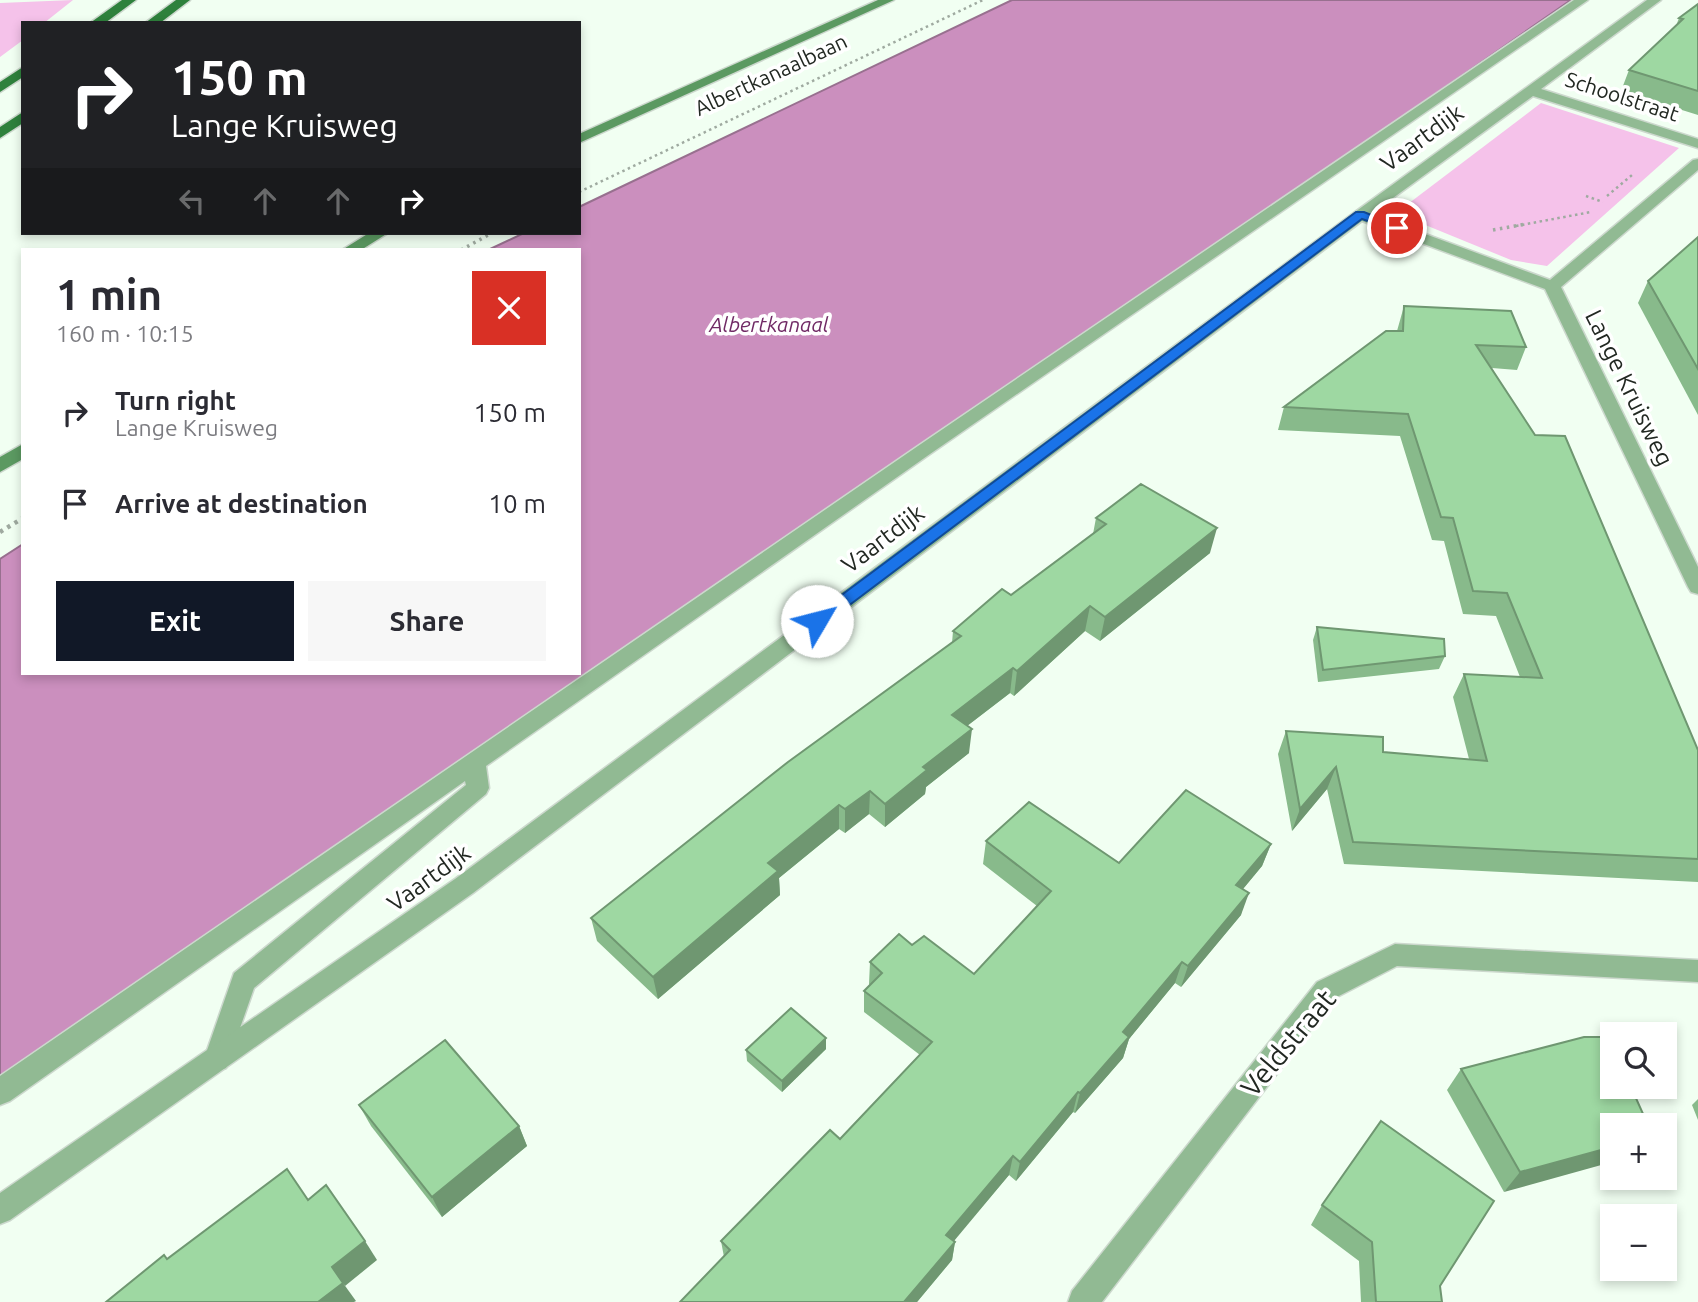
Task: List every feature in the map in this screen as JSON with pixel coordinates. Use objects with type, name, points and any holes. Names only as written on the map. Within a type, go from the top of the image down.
[{"type":"main road","points":[[99,21],[130,0]]},
{"type":"main road","points":[[154,21],[184,0]]},
{"type":"main road","points":[[0,88],[21,72]]},
{"type":"main road","points":[[0,134],[21,118]]},
{"type":"street","name":"Albertkanaalbaan","points":[[581,138],[888,0]]},
{"type":"street","name":"Vaartdijk","points":[[0,1092],[924,450],[1583,0]]},
{"type":"street","name":"Vaartdijk","points":[[0,1210],[464,886],[1360,215],[1655,0]]},
{"type":"street","name":"Schoolstraat","points":[[1532,90],[1698,144]]},
{"type":"street","points":[[1360,215],[1552,286],[1693,167]]},
{"type":"street","points":[[354,248],[376,235]]},
{"type":"street","name":"Lange Kruisweg","points":[[1552,286],[1698,587]]},
{"type":"street","points":[[0,466],[21,451]]},
{"type":"street","points":[[217,1059],[243,981],[478,788],[474,763]]},
{"type":"street","name":"Veldstraat","points":[[1091,1299],[1326,990],[1395,955],[1698,971]]},
{"type":"path","name":"Albertkanaalbaan","points":[[581,191],[983,0]]},
{"type":"path","points":[[1488,231],[1594,211],[1609,193],[1645,166],[1693,167]]},
{"type":"path","points":[[465,248],[488,235]]},
{"type":"path","points":[[0,532],[21,519]]},
{"type":"shaded area","points":[[73,0],[47,21],[21,21],[21,41],[0,57],[0,3]]},
{"type":"shaded area","points":[[1541,103],[1679,148],[1547,266],[1511,260],[1396,213]]},
{"type":"water","name":"Albertkanaal","points":[[1012,0],[1571,0],[218,938],[0,1085],[0,559],[21,545],[21,675],[581,675],[581,248],[492,248],[520,235],[581,235],[581,206]]},
{"type":"building","points":[[1698,4],[1698,91],[1629,70],[1683,19],[1679,18]]},
{"type":"building","points":[[1698,237],[1698,369],[1648,281]]},
{"type":"building","points":[[1404,306],[1511,311],[1526,347],[1476,345],[1535,435],[1565,436],[1698,750],[1698,859],[1353,842],[1336,767],[1300,809],[1286,731],[1383,737],[1383,752],[1487,761],[1464,674],[1542,678],[1507,593],[1473,591],[1453,518],[1441,517],[1408,414],[1284,407],[1386,331],[1403,331]]},
{"type":"building","points":[[1141,484],[1217,528],[1105,617],[1090,606],[1017,671],[1013,668],[952,715],[972,729],[923,767],[927,770],[885,804],[870,791],[845,809],[839,805],[768,863],[778,871],[653,977],[591,918],[788,762],[961,636],[953,631],[1002,589],[1011,595],[1106,524],[1096,518]]},
{"type":"building","points":[[1317,627],[1444,639],[1445,656],[1323,670]]},
{"type":"building","points":[[1186,790],[1271,844],[1236,885],[1249,893],[1188,966],[1182,962],[1123,1032],[1129,1037],[1080,1093],[1078,1092],[1020,1162],[1013,1156],[946,1235],[955,1242],[904,1302],[680,1302],[730,1250],[721,1241],[830,1130],[840,1139],[932,1042],[864,991],[882,973],[870,962],[899,934],[912,945],[924,936],[974,974],[1051,891],[986,841],[1029,802],[1119,863]]},
{"type":"building","points":[[791,1008],[826,1038],[782,1081],[746,1050]]},
{"type":"building","points":[[1584,1037],[1600,1037],[1600,1099],[1636,1099],[1643,1113],[1600,1113],[1600,1150],[1520,1172],[1461,1069]]},
{"type":"building","points":[[445,1040],[519,1126],[432,1197],[359,1105]]},
{"type":"building","points":[[1381,1121],[1494,1201],[1440,1286],[1442,1302],[1376,1302],[1372,1242],[1322,1205]]},
{"type":"building","points":[[287,1169],[308,1200],[326,1185],[365,1241],[332,1267],[343,1283],[318,1302],[106,1302],[164,1255],[167,1259]]},
{"type":"route","points":[[817,621],[1360,215],[1397,228]]}]
